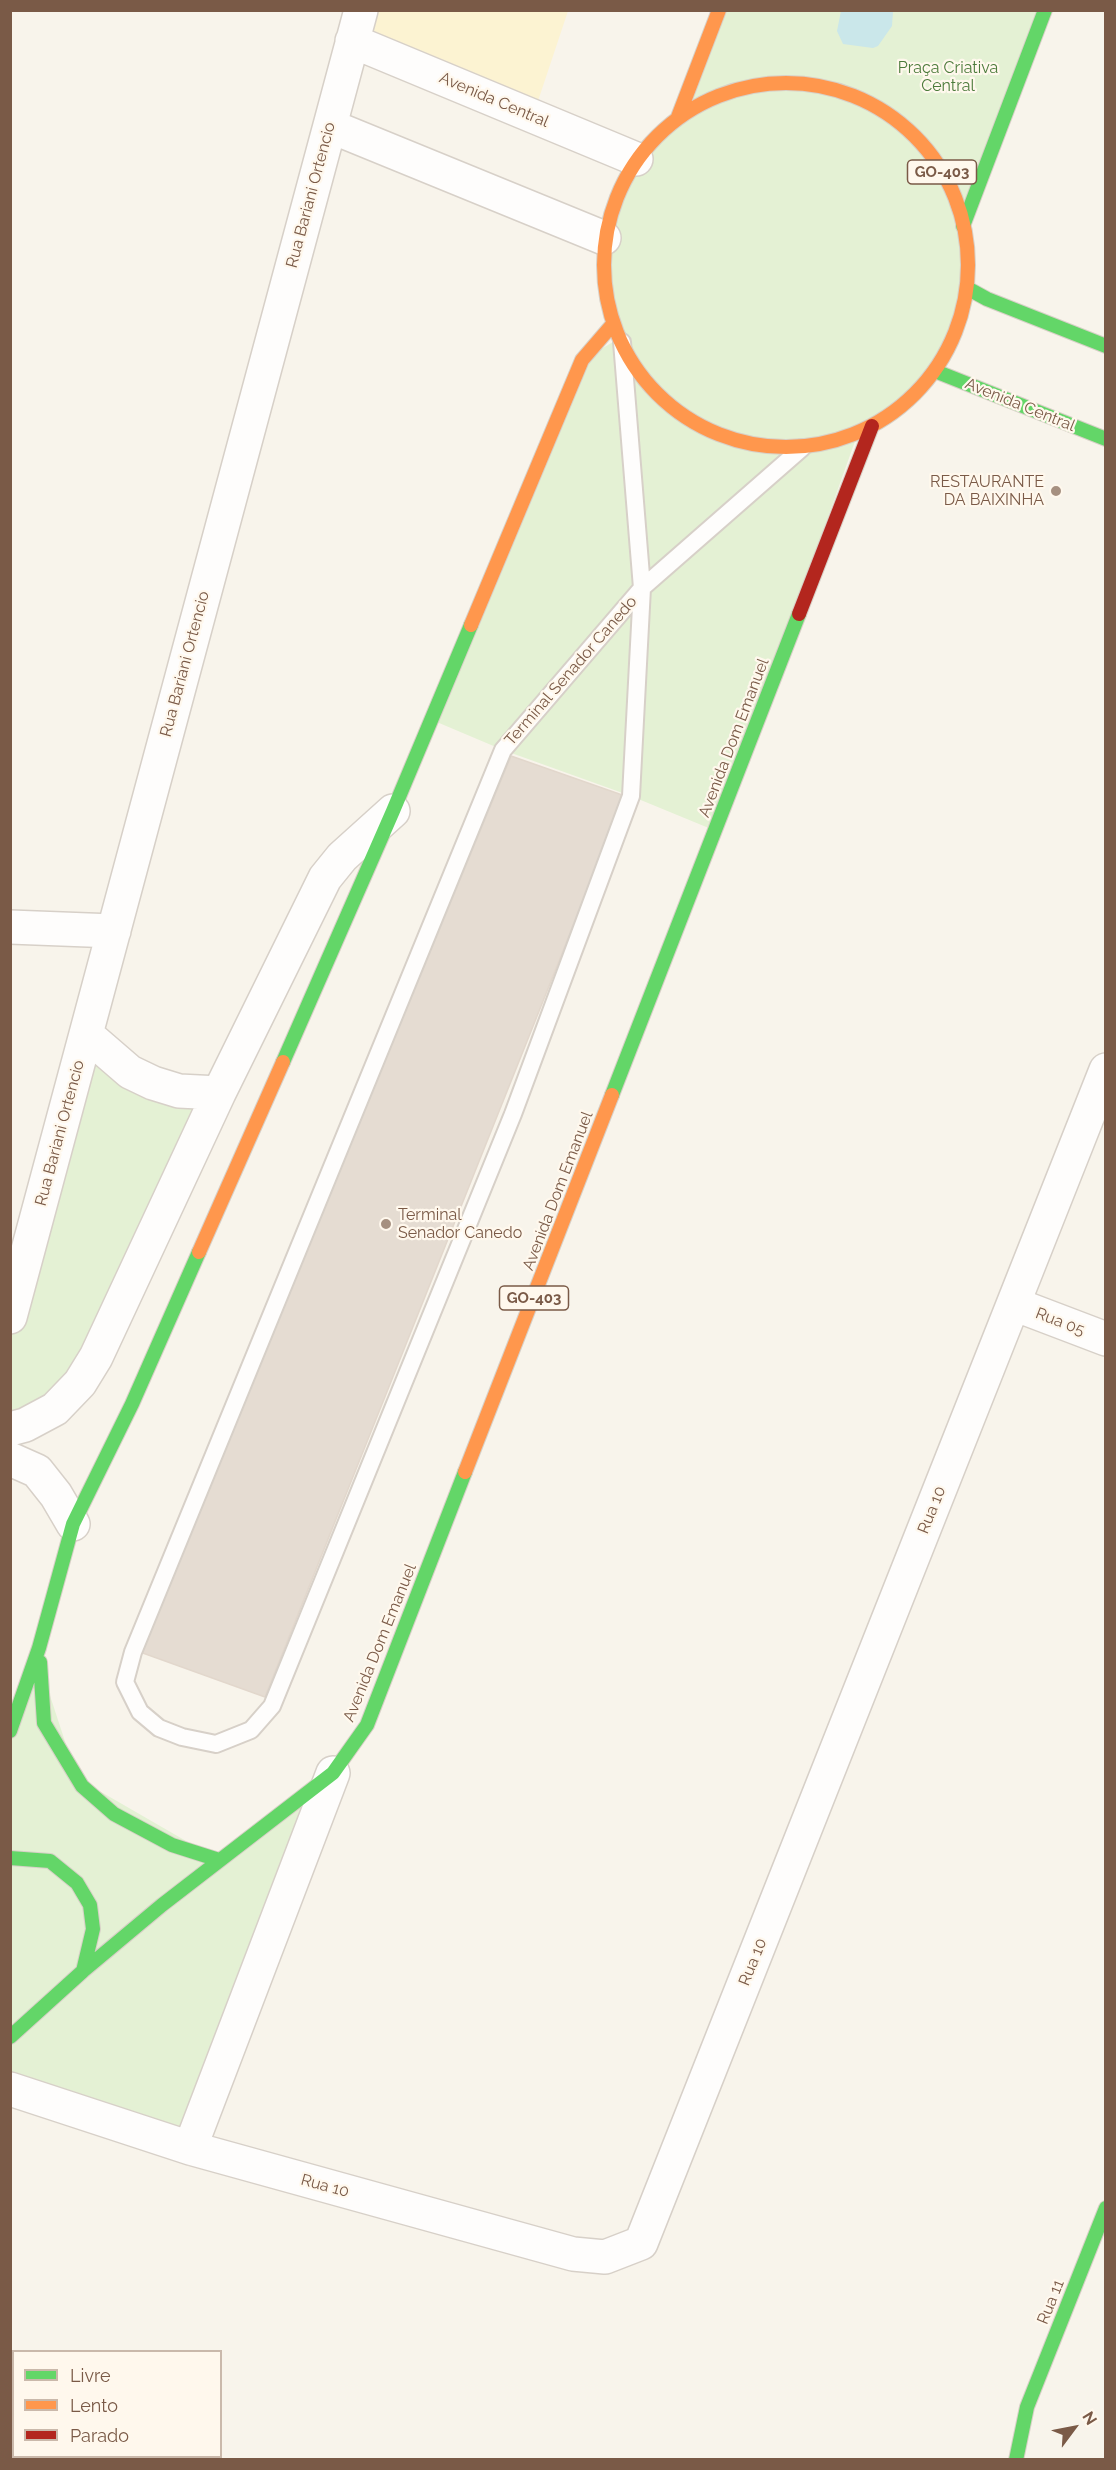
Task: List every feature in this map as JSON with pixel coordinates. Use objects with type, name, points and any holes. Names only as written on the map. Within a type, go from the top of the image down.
[{"type":"main road","name":"GO-403","points":[[678,117],[719,10]]},
{"type":"main road","name":"GO-403","points":[[963,226],[1045,10]]},
{"type":"main road","name":"GO-403","points":[[790,82],[850,94],[902,124],[941,170],[963,226],[968,264],[967,288],[956,332],[935,371],[911,399],[872,426],[842,440],[802,448],[747,444],[695,424],[652,389],[613,324],[604,285],[604,238],[616,196],[636,159],[678,117],[731,90],[760,84],[790,82]]},
{"type":"main road","points":[[967,288],[987,299],[1106,346]]},
{"type":"main road","points":[[10,1731],[39,1648],[73,1524],[136,1394],[393,811],[582,360],[613,324]]},
{"type":"main road","name":"Avenida Central","points":[[935,371],[1106,439]]},
{"type":"main road","name":"Avenida Dom Emanuel","points":[[10,2037],[83,1971],[219,1860],[333,1773],[368,1725],[872,426]]},
{"type":"main road","points":[[39,1648],[44,1723],[82,1786],[114,1814],[172,1845],[219,1860]]},
{"type":"main road","points":[[10,1858],[50,1861],[78,1883],[90,1905],[93,1929],[83,1971]]},
{"type":"main road","name":"Rua 11","points":[[1016,2460],[1027,2407],[1106,2208]]},
{"type":"street","name":"Rua Bariani Ortencio","points":[[10,1317],[361,10]]},
{"type":"street","name":"Avenida Central","points":[[352,41],[636,159]]},
{"type":"street","points":[[330,126],[604,238]]},
{"type":"street","points":[[10,1429],[26,1425],[55,1409],[80,1383],[96,1357],[219,1093],[325,878],[356,844],[393,811]]},
{"type":"street","points":[[10,927],[114,931]]},
{"type":"street","points":[[86,1034],[130,1072],[145,1079],[179,1091],[219,1093]]},
{"type":"street","name":"Rua 10","points":[[10,2089],[190,2148],[573,2254],[604,2257],[641,2243],[1106,1070]]},
{"type":"street","name":"Rua 05","points":[[1014,1304],[1106,1339]]},
{"type":"street","points":[[10,1459],[38,1471],[73,1524]]},
{"type":"street","points":[[190,2148],[333,1773]]},
{"type":"lane","name":"Terminal Senador Canedo","points":[[622,342],[642,588],[631,796],[513,1114],[272,1706],[251,1730],[216,1744],[182,1737],[159,1728],[140,1712],[125,1682],[133,1652],[503,750],[642,588],[802,448]]},
{"type":"green space","name":"Praça Criativa Central","points":[[720,11],[1044,11],[963,226],[968,264],[963,310],[949,348],[911,399],[859,430],[716,831],[631,796],[503,750],[432,720],[582,360],[620,338],[604,285],[604,238],[621,186],[636,159],[688,113]]},
{"type":"green space","points":[[86,1034],[200,1093],[80,1383],[11,1429],[11,1319]]},
{"type":"green space","points":[[37,1656],[77,1778],[219,1860],[11,2037],[11,1731]]},
{"type":"green space","points":[[333,1773],[190,2148],[11,2089],[11,2041]]},
{"type":"sand","points":[[361,11],[568,11],[533,116],[352,41]]},
{"type":"water","points":[[841,11],[893,11],[892,26],[878,46],[873,48],[843,44],[837,31]]},
{"type":"building","name":"Terminal Senador Canedo","points":[[511,756],[625,796],[265,1697],[140,1652]]},
{"type":"traffic: fast","points":[[963,226],[1045,10]]},
{"type":"traffic: fast","points":[[967,288],[987,299],[1106,346]]},
{"type":"traffic: fast","points":[[935,371],[1106,439]]},
{"type":"traffic: fast","points":[[612,1095],[799,614]]},
{"type":"traffic: fast","points":[[283,1062],[393,811],[471,625]]},
{"type":"traffic: fast","points":[[10,1731],[39,1648],[73,1524],[132,1404],[199,1252]]},
{"type":"traffic: fast","points":[[10,2037],[83,1971],[162,1905],[333,1773],[367,1725],[465,1472]]},
{"type":"traffic: fast","points":[[40,1662],[44,1723],[82,1786],[114,1814],[172,1845],[219,1860]]},
{"type":"traffic: fast","points":[[10,1858],[50,1861],[77,1883],[90,1905],[93,1929],[83,1971]]},
{"type":"traffic: fast","points":[[1016,2460],[1027,2407],[1106,2208]]},
{"type":"traffic: slow","points":[[678,117],[719,10]]},
{"type":"traffic: slow","points":[[786,83],[821,87],[856,97],[887,114],[914,137],[937,164],[954,195],[964,230],[968,265],[964,300],[954,335],[937,366],[914,393],[887,416],[856,433],[821,443],[786,447],[751,443],[716,433],[685,416],[658,393],[635,366],[618,335],[608,300],[604,265],[608,230],[618,195],[635,164],[658,137],[685,114],[716,97],[751,87],[786,83]]},
{"type":"traffic: slow","points":[[471,625],[582,360],[613,324]]},
{"type":"traffic: slow","points":[[199,1252],[283,1062]]},
{"type":"traffic: slow","points":[[465,1472],[612,1095]]},
{"type":"traffic: jam","points":[[799,614],[872,426]]},
{"type":"place","name":"RESTAURANTE DA BAIXINHA","points":[[1056,491]]},
{"type":"place","name":"Terminal Senador Canedo","points":[[386,1224]]}]
